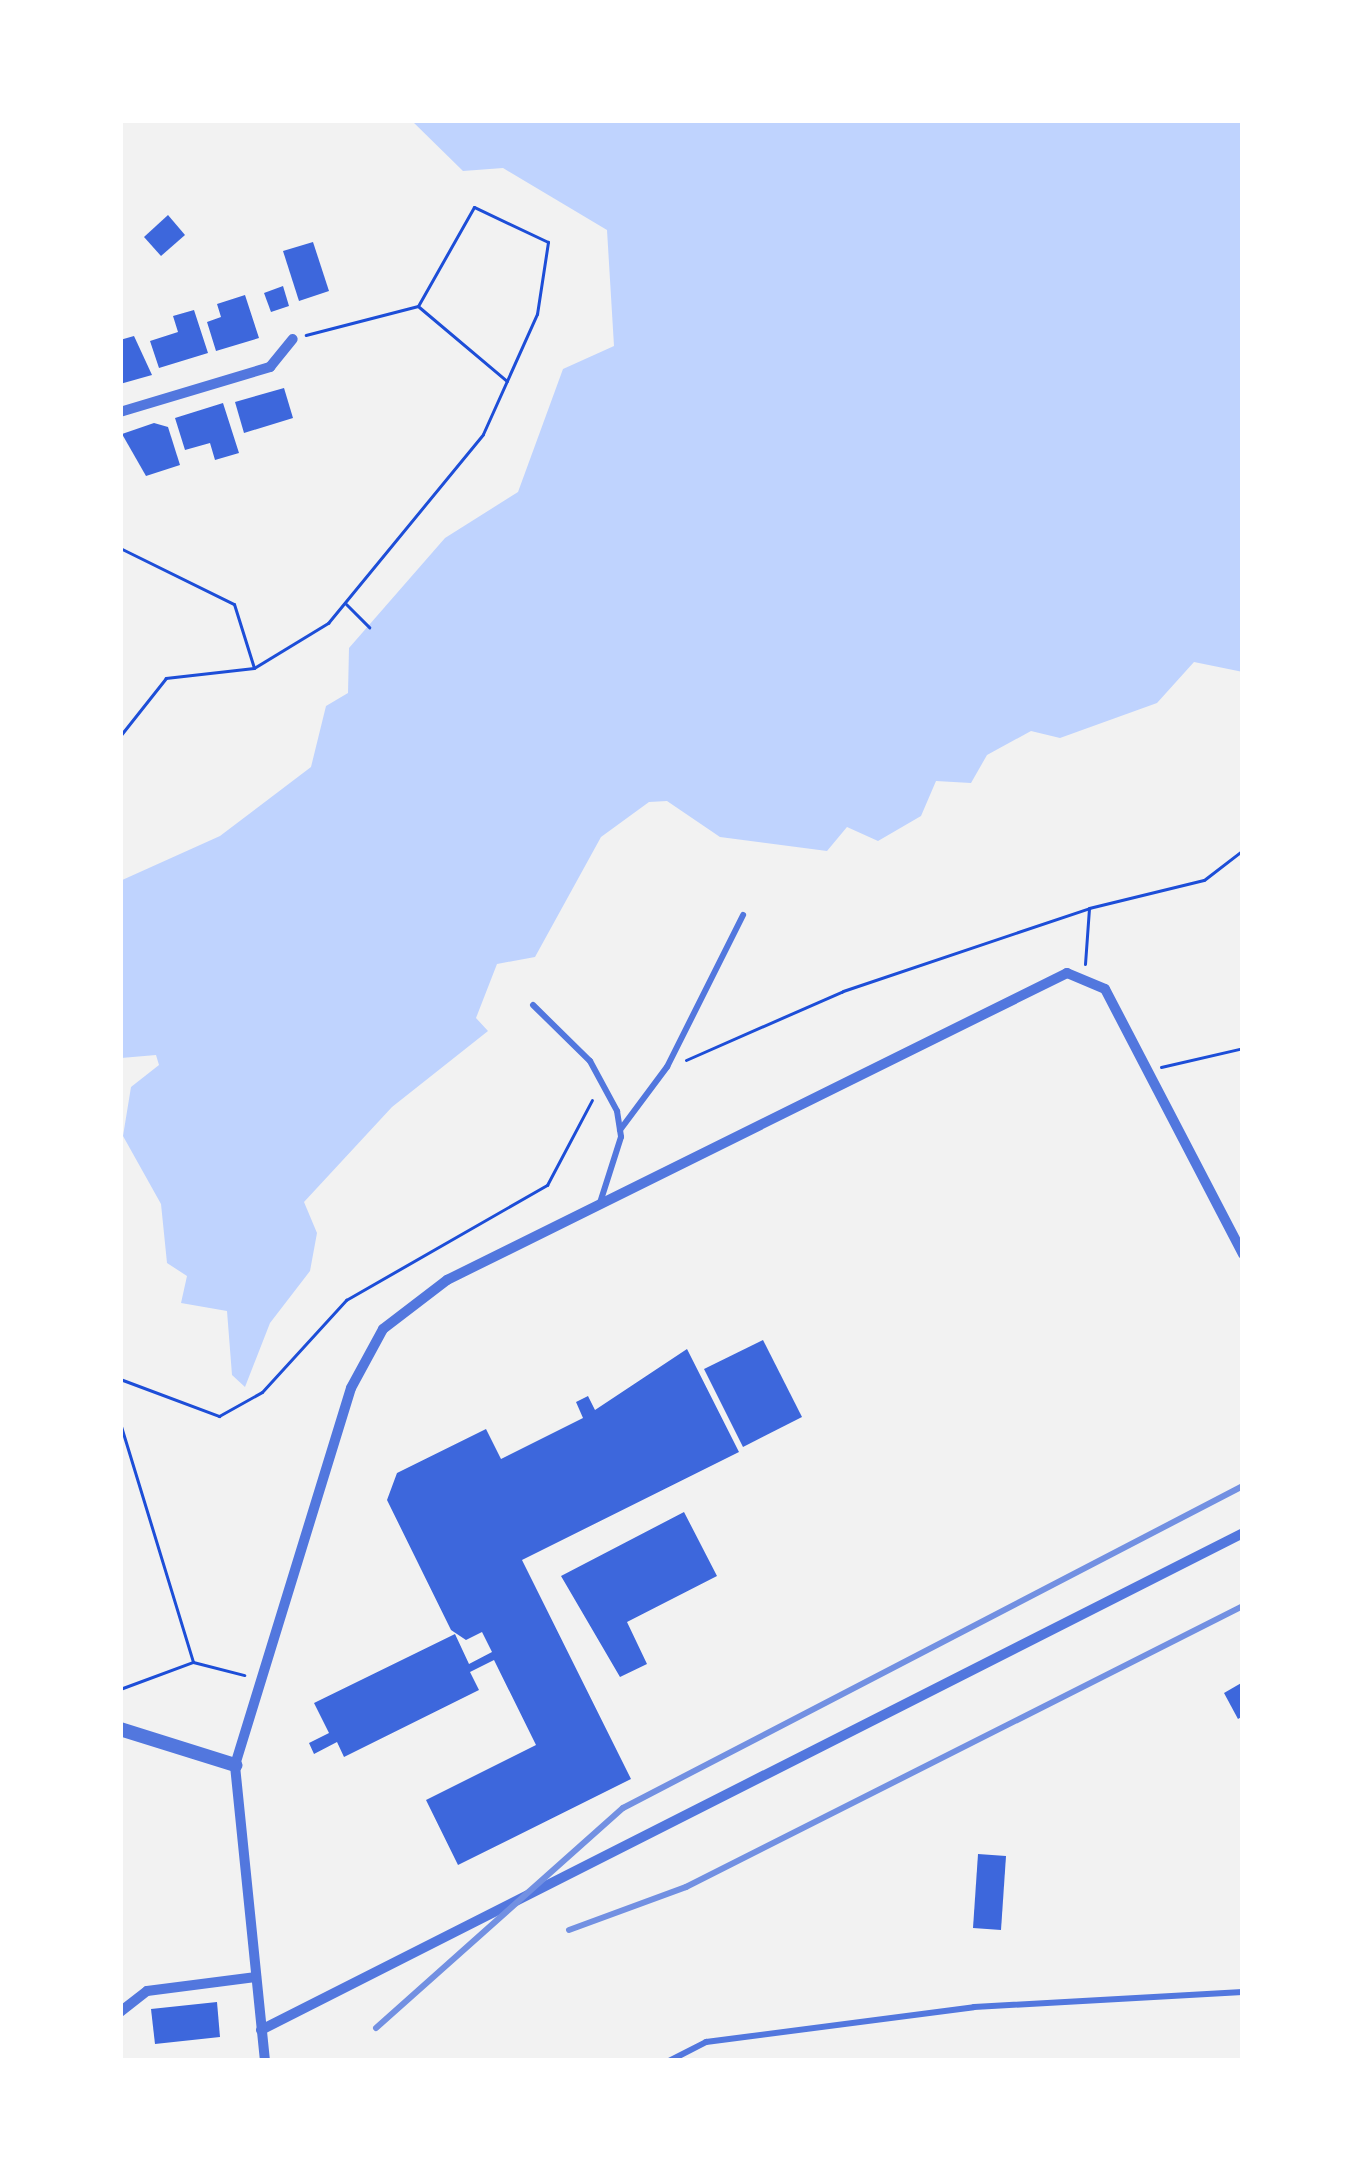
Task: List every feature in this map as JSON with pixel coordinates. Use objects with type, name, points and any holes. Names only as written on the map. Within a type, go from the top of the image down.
[{"type":"street","points":[[120,412],[270,367],[293,339]]},
{"type":"street","points":[[265,2061],[235,1765],[351,1388],[383,1329],[447,1280],[1051,978],[1084,972],[1118,1011],[1243,1255]]},
{"type":"street","points":[[261,2030],[1243,1533]]},
{"type":"street","points":[[120,1729],[235,1765]]},
{"type":"street","points":[[120,2012],[147,1991],[256,1977]]},
{"type":"lane","points":[[599,1207],[620,1130],[667,1067],[743,915]]},
{"type":"lane","points":[[533,1005],[605,1087],[620,1130]]},
{"type":"lane","points":[[669,2061],[706,2042],[974,2007],[1243,1992]]},
{"type":"path","points":[[120,736],[166,678],[254,668],[345,603],[483,434],[537,314],[548,242],[474,207],[418,306],[293,339]]},
{"type":"path","points":[[418,306],[507,381]]},
{"type":"path","points":[[120,548],[234,604],[254,668]]},
{"type":"path","points":[[345,603],[369,627]]},
{"type":"path","points":[[667,1067],[843,991],[1089,908],[1204,880],[1243,850]]},
{"type":"path","points":[[1084,972],[1089,908]]},
{"type":"path","points":[[1148,1070],[1243,1048]]},
{"type":"path","points":[[120,1379],[219,1416],[262,1392],[346,1300],[547,1185],[577,1117],[605,1087]]},
{"type":"path","points":[[120,1423],[193,1662]]},
{"type":"path","points":[[120,1688],[193,1662],[263,1680]]},
{"type":"water","points":[[411,120],[1243,120],[1243,672],[1194,662],[1157,703],[1060,738],[1031,731],[987,755],[971,783],[936,781],[921,816],[878,841],[847,827],[827,851],[720,837],[667,801],[649,802],[601,837],[535,957],[497,964],[476,1018],[488,1031],[392,1107],[304,1202],[317,1233],[310,1271],[270,1323],[245,1387],[232,1375],[227,1311],[181,1303],[187,1276],[167,1263],[161,1204],[123,1136],[131,1087],[159,1065],[156,1055],[121,1058],[120,881],[220,836],[311,767],[326,706],[348,693],[349,648],[445,538],[518,492],[563,369],[614,346],[607,230],[503,168],[463,171]]},
{"type":"building","points":[[168,215],[185,235],[161,256],[144,237]]},
{"type":"building","points":[[313,242],[329,291],[299,301],[283,251]]},
{"type":"building","points":[[283,286],[289,306],[271,312],[264,293]]},
{"type":"building","points":[[245,295],[259,338],[216,351],[207,322],[221,317],[217,304]]},
{"type":"building","points":[[194,310],[208,353],[159,368],[150,341],[178,332],[173,316]]},
{"type":"building","points":[[134,336],[152,375],[120,384],[120,340]]},
{"type":"building","points":[[284,388],[293,418],[244,433],[235,402]]},
{"type":"building","points":[[223,403],[239,453],[215,460],[210,443],[185,450],[175,418]]},
{"type":"building","points":[[154,423],[168,427],[180,465],[146,476],[122,434]]},
{"type":"building","points":[[763,1340],[802,1417],[743,1447],[704,1369]]},
{"type":"building","points":[[687,1349],[739,1452],[522,1560],[631,1779],[458,1865],[426,1800],[536,1745],[494,1660],[470,1672],[479,1690],[344,1757],[337,1742],[314,1754],[309,1743],[329,1733],[314,1703],[455,1634],[469,1664],[492,1652],[482,1632],[466,1640],[451,1630],[387,1500],[397,1473],[486,1429],[501,1459],[583,1418],[576,1402],[588,1396],[595,1410]]},
{"type":"building","points":[[684,1512],[717,1576],[627,1622],[647,1664],[620,1677],[561,1576]]},
{"type":"building","points":[[1243,1682],[1243,1716],[1238,1719],[1224,1693]]},
{"type":"building","points":[[978,1854],[1006,1856],[1001,1930],[973,1928]]},
{"type":"building","points":[[217,2002],[220,2037],[155,2044],[151,2009]]},
{"type":"railway","points":[[376,2028],[623,1808],[1243,1486]]},
{"type":"railway","points":[[569,1930],[686,1887],[1243,1606]]}]
